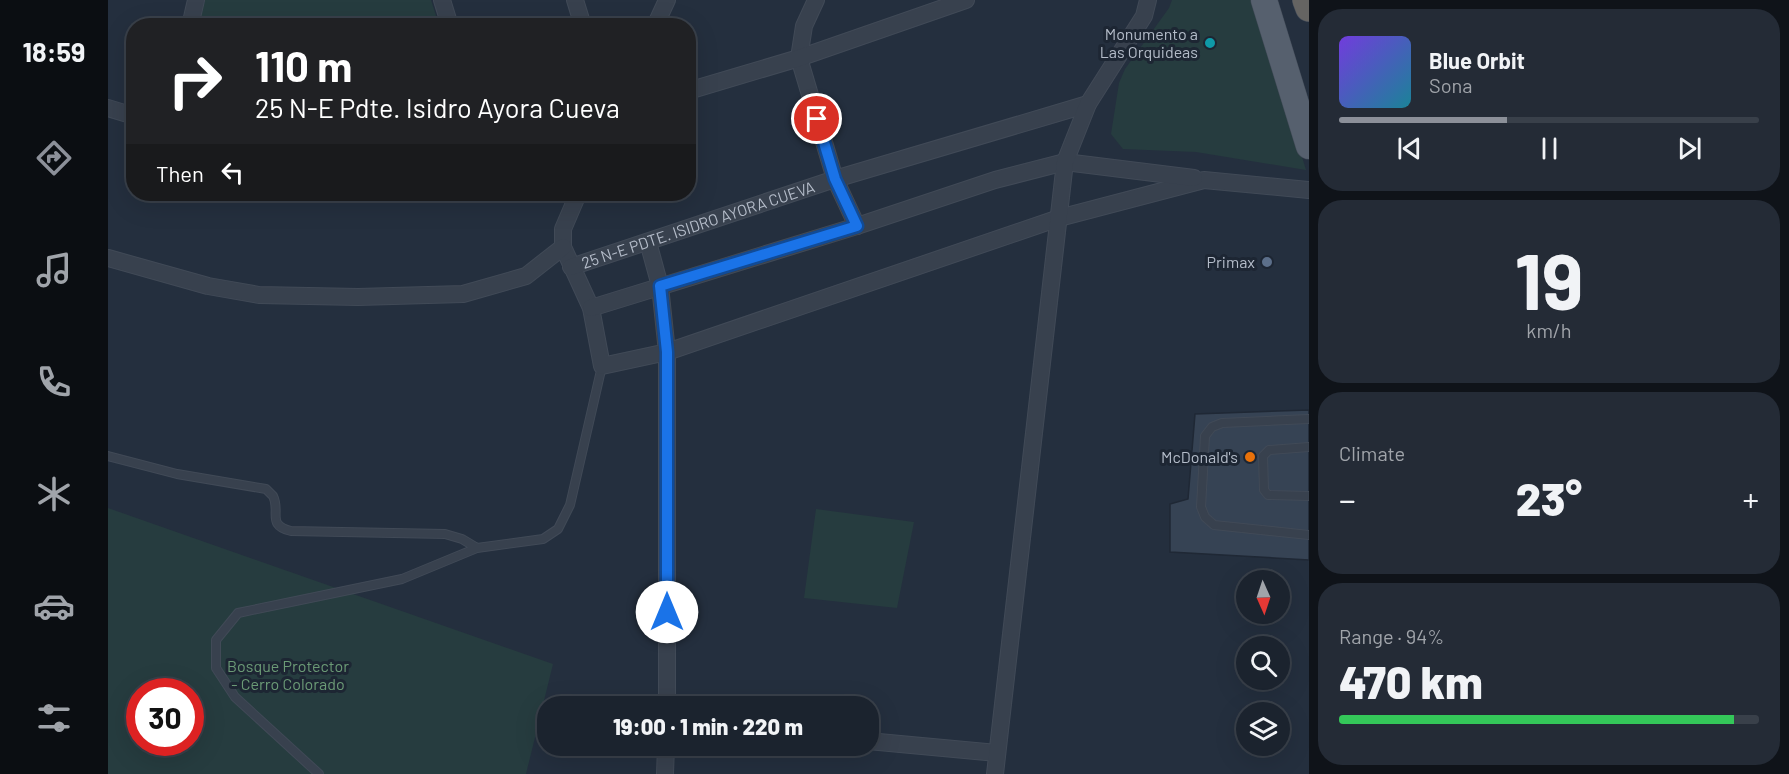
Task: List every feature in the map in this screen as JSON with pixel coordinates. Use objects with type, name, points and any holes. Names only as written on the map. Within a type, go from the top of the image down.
[{"type":"highway","points":[[1306,0],[1309,8]]},
{"type":"main road","points":[[1264,0],[1309,146]]},
{"type":"street","points":[[192,18],[196,0]]},
{"type":"street","points":[[442,0],[448,18]]},
{"type":"street","points":[[575,0],[581,18]]},
{"type":"street","points":[[659,18],[667,0]]},
{"type":"street","points":[[816,0],[804,26],[799,58],[835,179],[857,226]]},
{"type":"street","points":[[696,89],[799,58],[966,0]]},
{"type":"street","points":[[995,774],[1065,162],[1088,104],[1144,16],[1148,0]]},
{"type":"street","name":"25 N-E PDTE. ISIDRO AYORA CUEVA","points":[[571,267],[835,179],[1088,104]]},
{"type":"street","points":[[108,108],[126,114]]},
{"type":"street","points":[[591,308],[857,226],[995,180],[1065,162],[1204,180],[1309,190]]},
{"type":"street","points":[[575,201],[563,229],[563,247],[591,308],[602,366],[667,352],[1059,218],[1204,180]]},
{"type":"street","points":[[648,242],[660,286],[667,352],[667,696]]},
{"type":"street","points":[[108,258],[208,286],[259,295],[358,297],[463,294],[526,276],[563,247]]},
{"type":"street","points":[[879,742],[997,753]]},
{"type":"street","points":[[666,756],[666,774]]},
{"type":"lane","points":[[319,774],[235,697],[216,668],[216,640],[238,613],[402,579],[477,548],[543,539],[558,529],[570,505],[602,366]]},
{"type":"lane","points":[[1309,419],[1222,423],[1212,427],[1205,436],[1201,507],[1204,517],[1214,525],[1309,535]]},
{"type":"lane","points":[[1309,447],[1269,450],[1263,456],[1264,490],[1268,495],[1309,496]]},
{"type":"lane","points":[[108,456],[177,474],[266,489],[273,497],[276,523],[282,529],[445,534],[462,539],[477,548]]},
{"type":"green space","points":[[205,0],[431,0],[437,18],[200,18]]},
{"type":"green space","points":[[1172,0],[1254,0],[1306,170],[1196,152],[1123,149],[1111,134],[1119,83],[1125,69],[1169,8]]},
{"type":"green space","name":"Bosque Protector - Cerro Colorado","points":[[108,508],[553,664],[545,696],[537,696],[537,729],[526,774],[108,774]]},
{"type":"green space","points":[[816,509],[914,522],[897,608],[804,598]]},
{"type":"building","name":"McDonald's","points":[[1309,410],[1309,560],[1170,552],[1170,504],[1188,499],[1195,414]]},
{"type":"place","name":"Monumento a Las Orquideas","points":[[1210,43]]},
{"type":"place","name":"Primax","points":[[1267,262]]},
{"type":"place","name":"McDonald's","points":[[1250,457]]},
{"type":"route","points":[[667,612],[667,352],[660,286],[857,226],[835,179],[817,119]]}]
